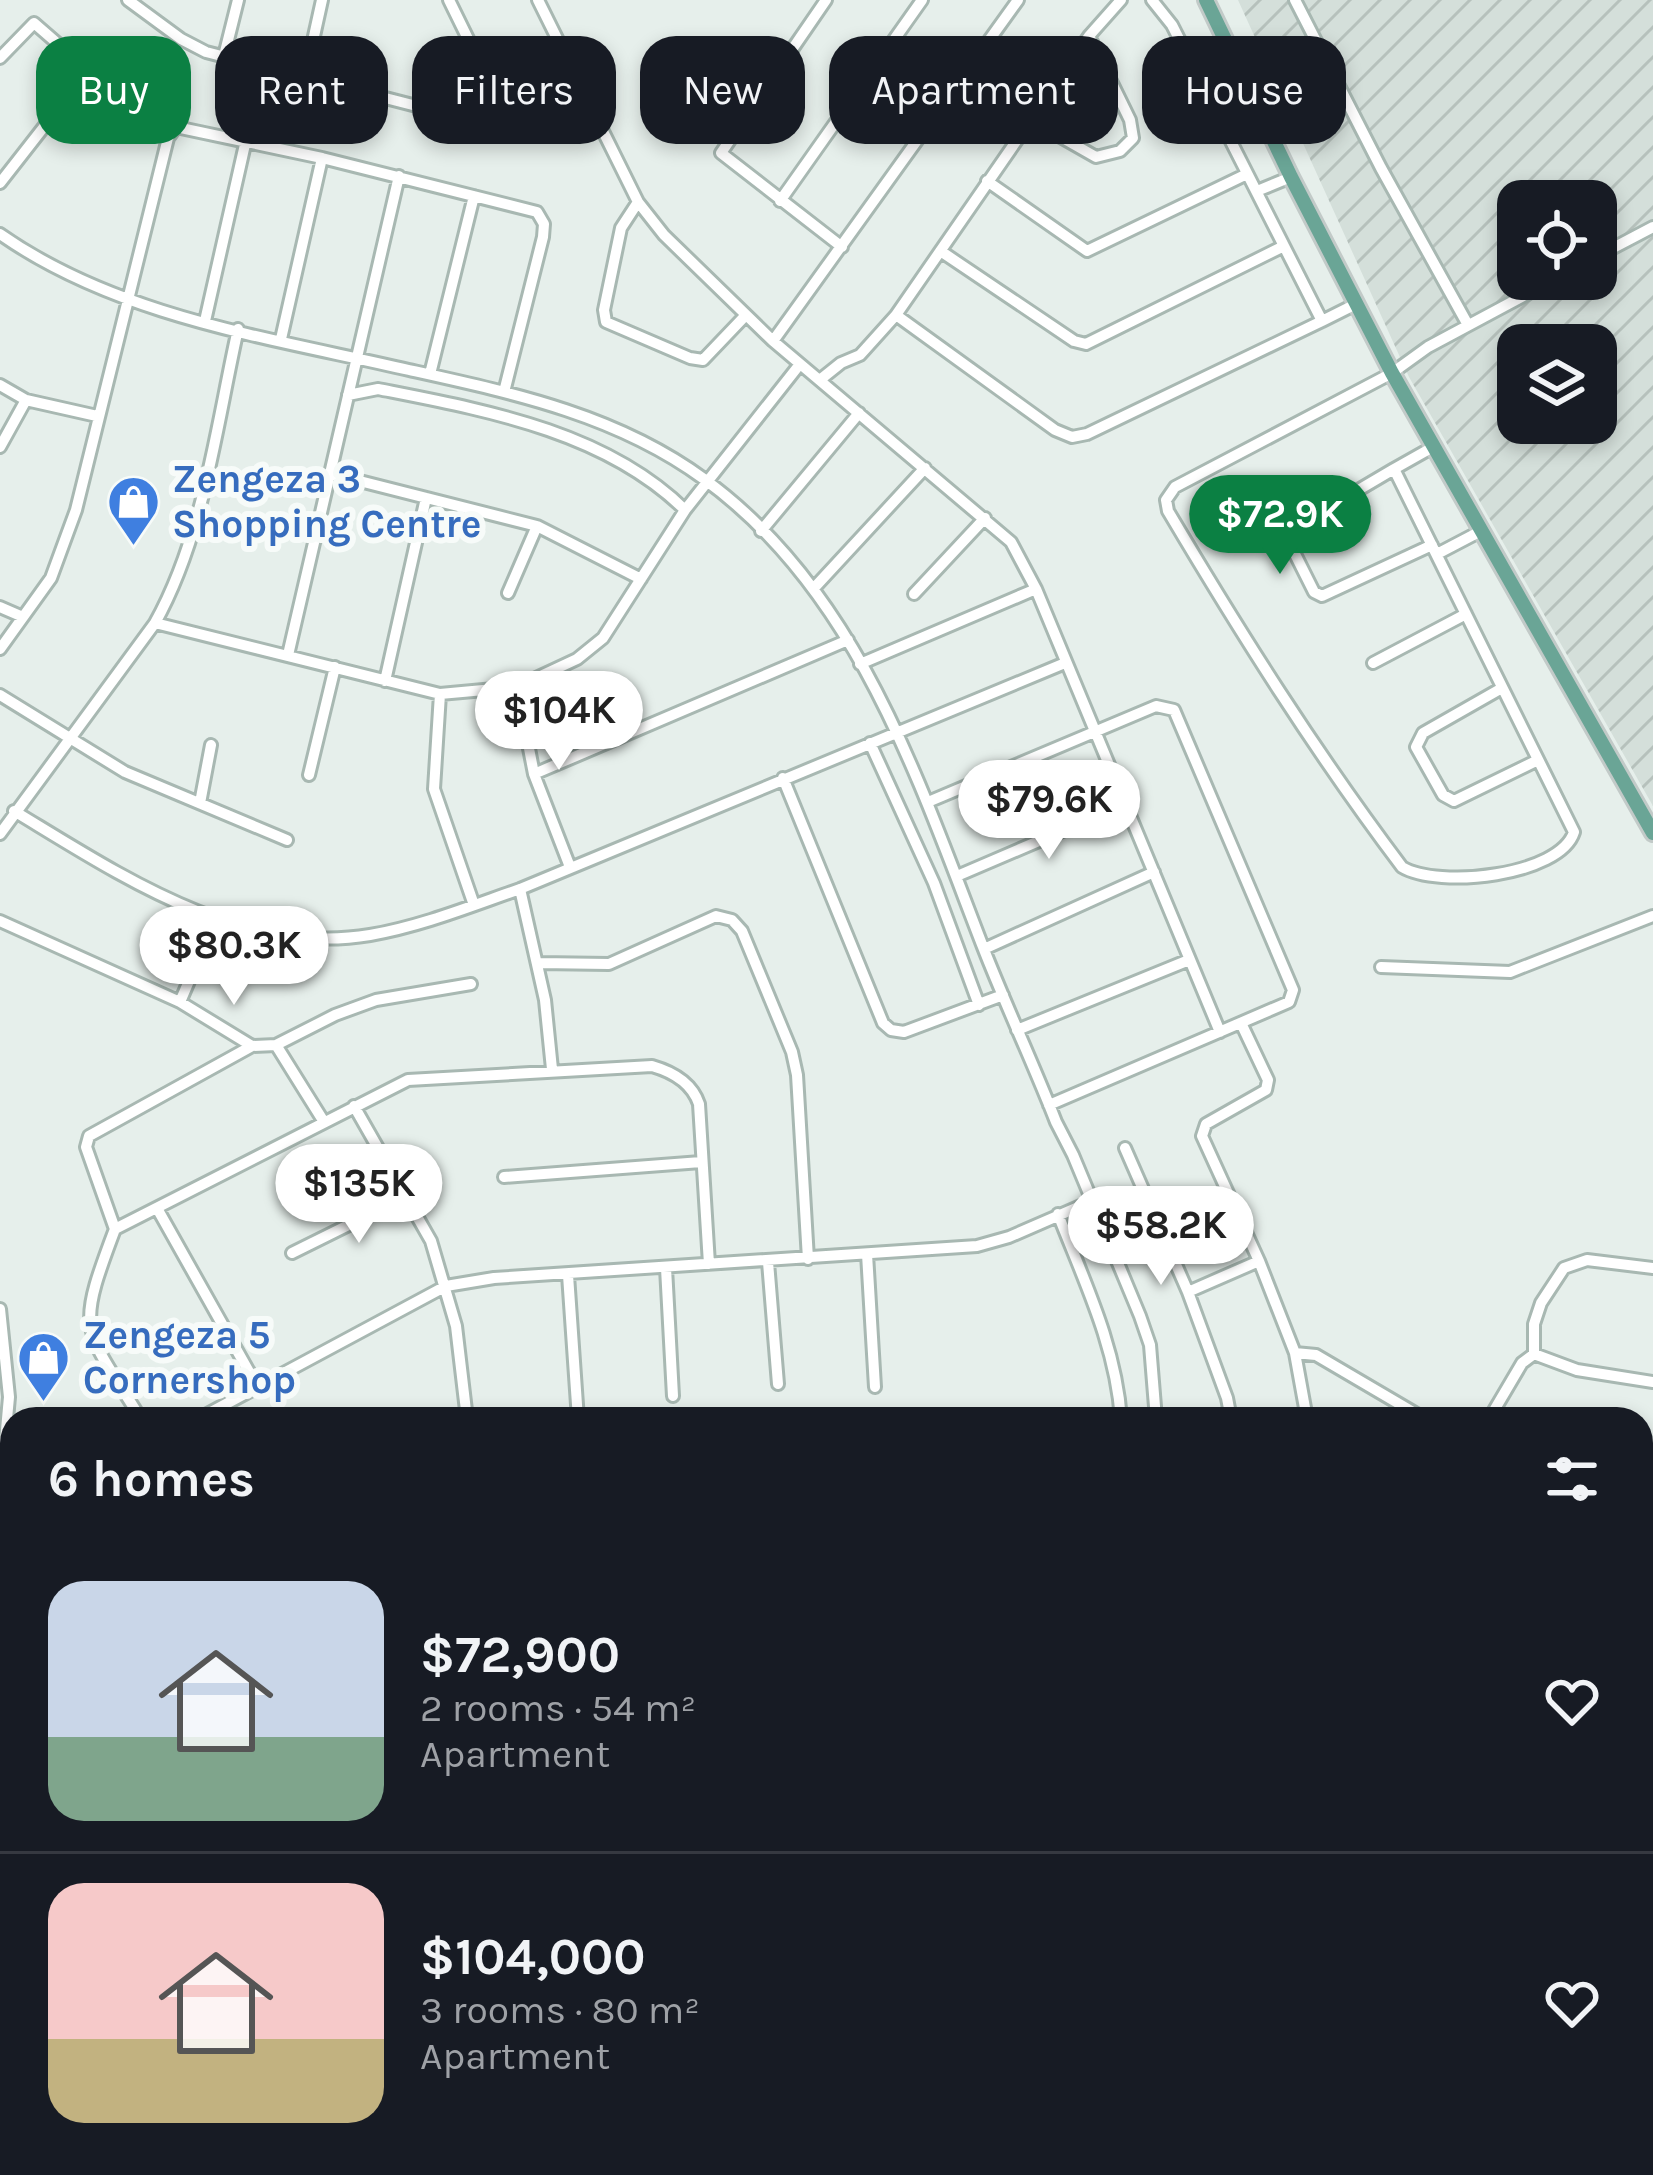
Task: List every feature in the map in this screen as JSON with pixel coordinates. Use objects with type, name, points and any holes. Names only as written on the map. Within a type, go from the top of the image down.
[{"type":"main road","points":[[1206,0],[1392,373],[1653,833]]},
{"type":"street","points":[[128,0],[143,5],[181,39],[215,52]]},
{"type":"street","points":[[229,36],[238,0]]},
{"type":"street","points":[[314,36],[322,0]]},
{"type":"street","points":[[449,0],[467,36]]},
{"type":"street","points":[[538,0],[554,36]]},
{"type":"street","points":[[826,0],[721,153],[842,247]]},
{"type":"street","points":[[780,201],[922,0]]},
{"type":"street","points":[[773,341],[1018,0]]},
{"type":"street","points":[[1089,36],[1120,0]]},
{"type":"street","points":[[1152,0],[1172,25],[1322,321]]},
{"type":"street","points":[[1295,0],[1468,325]]},
{"type":"street","points":[[0,58],[34,23],[86,73],[0,183]]},
{"type":"street","points":[[1073,144],[1096,157],[1120,152],[1133,138],[1118,95]]},
{"type":"street","points":[[0,649],[51,578],[65,539],[172,131],[191,128],[215,133]]},
{"type":"street","points":[[205,321],[245,144]]},
{"type":"street","points":[[263,144],[525,207],[542,216],[544,224],[504,392]]},
{"type":"street","points":[[608,144],[638,202],[694,268],[1011,542],[1036,589],[1220,1032]]},
{"type":"street","points":[[821,379],[860,355],[896,316],[1013,144]]},
{"type":"street","points":[[281,339],[322,158]]},
{"type":"street","points":[[987,181],[1087,251],[1246,174]]},
{"type":"street","points":[[288,656],[399,176]]},
{"type":"street","points":[[1257,191],[1291,177]]},
{"type":"street","points":[[430,374],[474,196]]},
{"type":"street","points":[[638,202],[621,228],[604,310],[606,322],[703,360],[745,316]]},
{"type":"street","points":[[1617,246],[1653,227]]},
{"type":"street","points":[[0,234],[54,267],[129,301],[576,412],[671,458],[706,481],[761,531],[814,588],[897,731],[1150,1345],[1155,1407]]},
{"type":"street","points":[[942,253],[1074,341],[1086,344],[1284,246]]},
{"type":"street","points":[[1394,469],[1572,821],[1571,843],[1562,851],[1506,873],[1473,877],[1417,874],[1402,867],[1287,707],[1168,511],[1166,500],[1174,487],[1392,373],[1515,300]]},
{"type":"street","points":[[896,316],[1055,430],[1072,437],[1087,434],[1356,304]]},
{"type":"street","points":[[0,834],[154,623],[186,554],[238,329]]},
{"type":"street","points":[[154,623],[440,694],[517,687],[592,648],[614,625],[685,510],[800,364]]},
{"type":"street","points":[[0,386],[26,400],[97,416]]},
{"type":"street","points":[[348,395],[378,389],[564,436],[633,468],[685,510]]},
{"type":"street","points":[[0,447],[26,400]]},
{"type":"street","points":[[761,531],[860,413]]},
{"type":"street","points":[[1433,447],[1291,531],[1288,542],[1314,592],[1322,596],[1479,532]]},
{"type":"street","points":[[814,588],[925,468]]},
{"type":"street","points":[[332,474],[536,526],[641,579]]},
{"type":"street","points":[[385,681],[426,498]]},
{"type":"street","points":[[914,594],[985,518]]},
{"type":"street","points":[[508,593],[536,526]]},
{"type":"street","points":[[860,664],[1036,589]]},
{"type":"street","points":[[0,607],[23,617]]},
{"type":"street","points":[[1373,663],[1466,614]]},
{"type":"street","points":[[534,774],[848,640]]},
{"type":"street","points":[[14,811],[100,863],[215,920],[336,939],[407,926],[520,889],[1065,663]]},
{"type":"street","points":[[309,775],[335,667]]},
{"type":"street","points":[[517,687],[534,774],[570,867]]},
{"type":"street","points":[[1502,688],[1423,733],[1416,748],[1444,795],[1454,801],[1538,760]]},
{"type":"street","points":[[440,694],[434,789],[474,905]]},
{"type":"street","points":[[0,695],[125,772],[287,839]]},
{"type":"street","points":[[928,802],[1156,706],[1174,710],[1293,990],[1289,1002],[1049,1105]]},
{"type":"street","points":[[870,743],[934,883],[979,1005]]},
{"type":"street","points":[[200,803],[211,745]]},
{"type":"street","points":[[783,778],[883,1023],[904,1032],[1003,995]]},
{"type":"street","points":[[957,876],[1124,805]]},
{"type":"street","points":[[984,949],[1154,872]]},
{"type":"street","points":[[520,889],[538,963],[552,1070]]},
{"type":"street","points":[[538,963],[609,964],[716,916],[732,920],[742,931],[792,1052],[808,1259]]},
{"type":"street","points":[[1381,967],[1510,972],[1653,916]]},
{"type":"street","points":[[180,1002],[215,920]]},
{"type":"street","points":[[0,921],[180,1002],[252,1046]]},
{"type":"street","points":[[1018,1030],[1189,960]]},
{"type":"street","points":[[134,1407],[90,1337],[91,1292],[116,1228],[86,1147],[89,1136],[252,1046],[275,1045],[354,1006],[471,984]]},
{"type":"street","points":[[1241,1023],[1268,1085],[1264,1094],[1206,1124],[1202,1136],[1295,1353],[1305,1407]]},
{"type":"street","points":[[275,1045],[324,1122]]},
{"type":"street","points":[[116,1228],[408,1080],[652,1066],[675,1074],[699,1104],[709,1264]]},
{"type":"street","points":[[355,1106],[431,1241],[446,1286],[466,1407]]},
{"type":"street","points":[[1125,1148],[1188,1292],[1229,1407]]},
{"type":"street","points":[[504,1177],[701,1162]]},
{"type":"street","points":[[292,1252],[405,1197]]},
{"type":"street","points":[[219,1407],[446,1286],[992,1243],[1092,1201]]},
{"type":"street","points":[[158,1210],[257,1386]]},
{"type":"street","points":[[1058,1214],[1103,1327],[1114,1364],[1119,1407]]},
{"type":"street","points":[[867,1254],[875,1387]]},
{"type":"street","points":[[1534,1354],[1540,1303],[1564,1268],[1587,1260],[1653,1268]]},
{"type":"street","points":[[1188,1292],[1259,1261]]},
{"type":"street","points":[[768,1262],[778,1384]]},
{"type":"street","points":[[666,1268],[673,1396]]},
{"type":"street","points":[[568,1275],[577,1407]]},
{"type":"street","points":[[0,1309],[9,1407]]},
{"type":"street","points":[[1295,1353],[1316,1355],[1405,1407]]},
{"type":"street","points":[[1534,1354],[1577,1370],[1653,1382]]},
{"type":"street","points":[[1496,1407],[1522,1363],[1534,1354]]},
{"type":"shaded area","points":[[1238,0],[1653,0],[1653,806],[1409,377],[1303,144],[1346,144],[1346,36],[1254,36]]},
{"type":"place","name":"Zengeza 3 Shopping Centre","points":[[133,547]]},
{"type":"place","name":"Zengeza 5 Cornershop","points":[[44,1403]]}]
